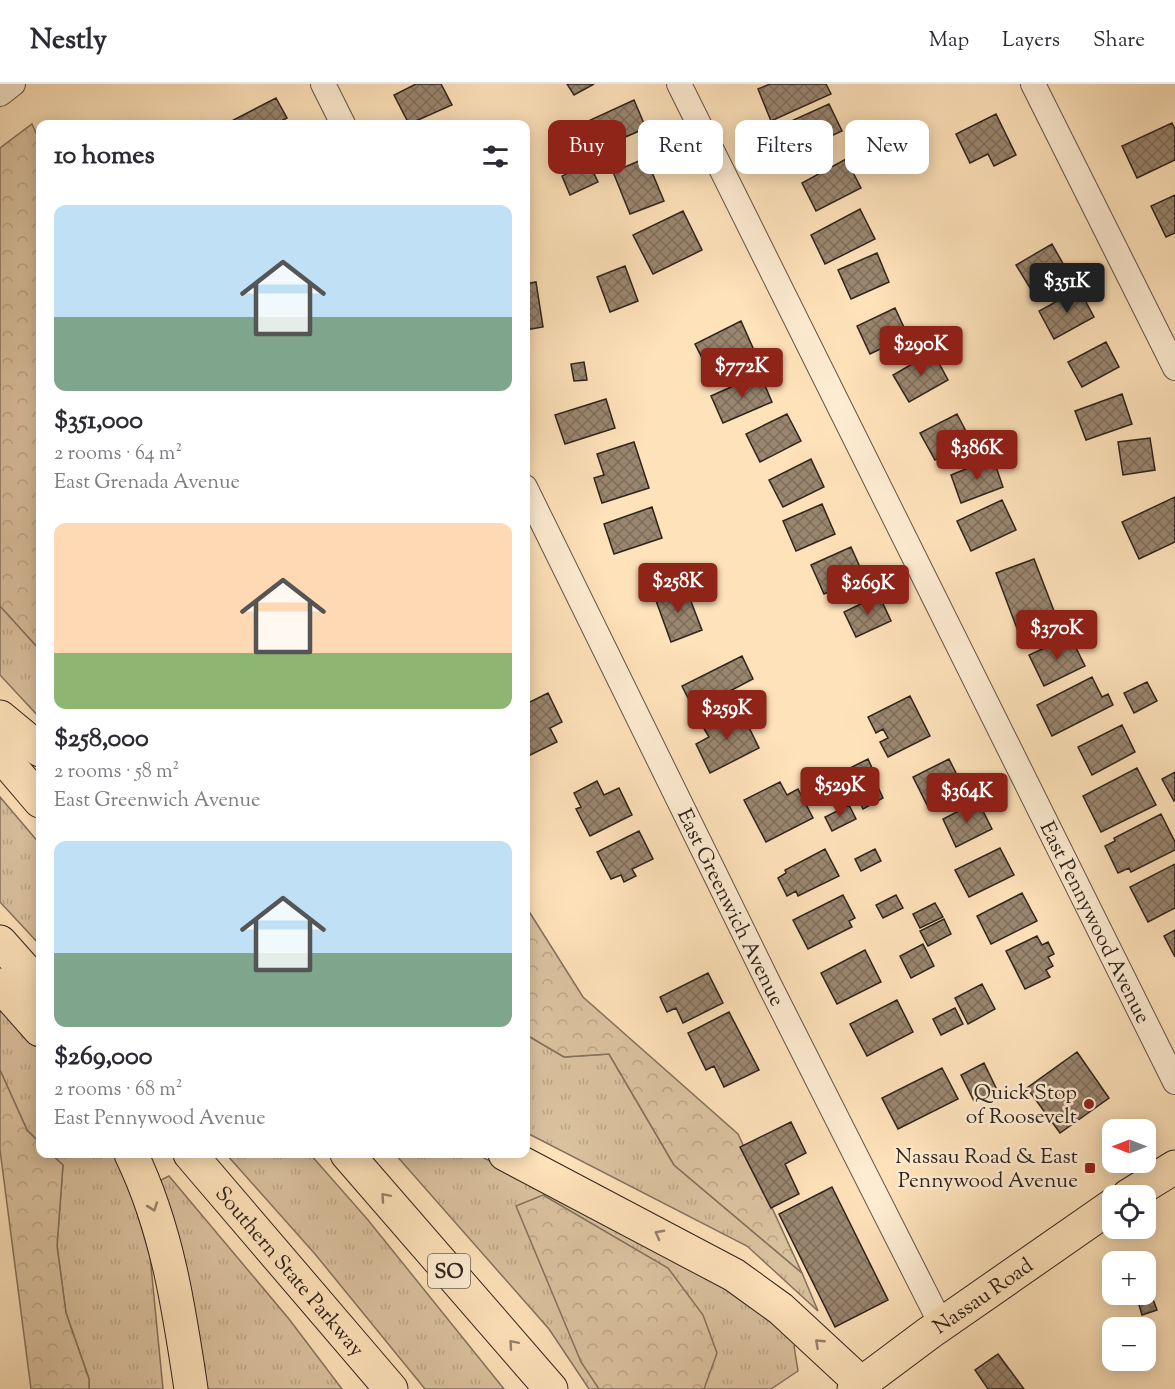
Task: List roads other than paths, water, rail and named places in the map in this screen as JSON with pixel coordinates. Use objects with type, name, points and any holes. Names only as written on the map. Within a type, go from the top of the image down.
[{"type":"main road","points":[[0,717],[36,747]]},
{"type":"main road","points":[[0,754],[36,796]]},
{"type":"main road","points":[[0,942],[36,982]]},
{"type":"main road","points":[[0,985],[36,1025]]},
{"type":"main road","points":[[133,1158],[154,1209],[169,1260],[191,1389]]},
{"type":"main road","name":"Southern State Parkway","points":[[193,1158],[391,1389]]},
{"type":"main road","name":"SO","points":[[350,1158],[551,1389]]},
{"type":"main road","points":[[514,1158],[734,1275],[781,1310],[858,1386]]},
{"type":"main road","points":[[1146,1185],[1175,1167]]},
{"type":"main road","name":"Nassau Road","points":[[858,1386],[941,1324],[1102,1213]]},
{"type":"street","points":[[0,94],[13,84]]},
{"type":"street","points":[[323,84],[341,120]]},
{"type":"street","name":"East Pennywood Avenue","points":[[679,84],[1175,1082]]},
{"type":"street","points":[[1033,84],[1175,368]]},
{"type":"street","name":"East Greenwich Avenue","points":[[530,497],[769,984],[941,1324]]},
{"type":"place","name":"Quick Stop of Roosevelt","points":[[1089,1104]]},
{"type":"place","name":"Nassau Road & East Pennywood Avenue","points":[[1090,1168]]}]
